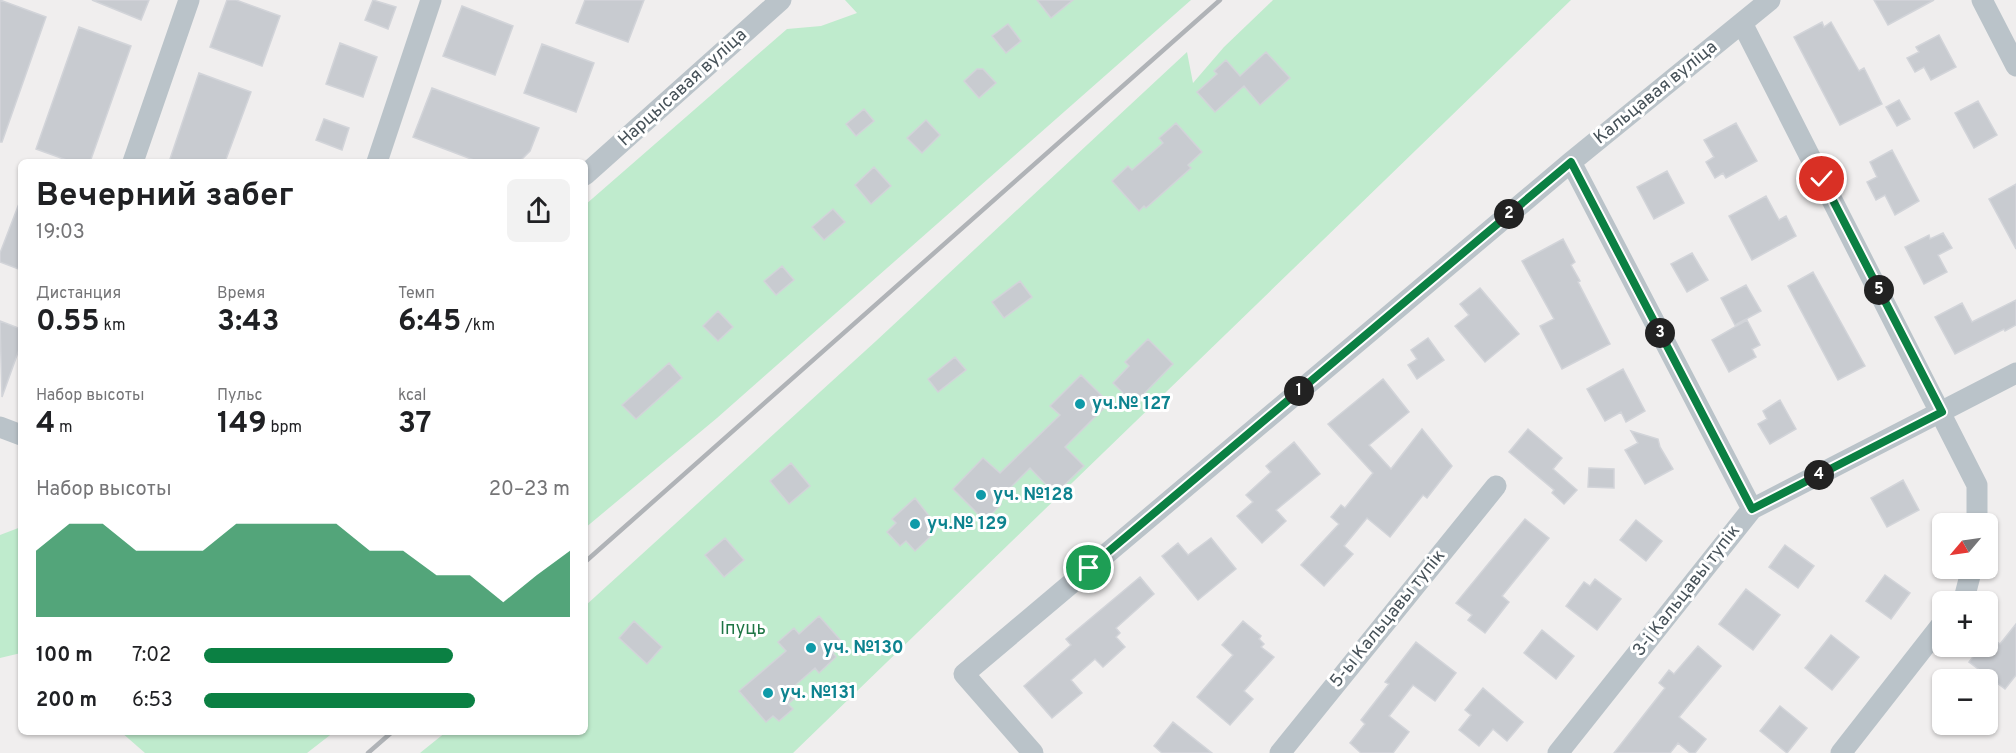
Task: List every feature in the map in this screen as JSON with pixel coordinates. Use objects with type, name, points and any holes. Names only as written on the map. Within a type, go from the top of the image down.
[{"type":"street","points":[[134,159],[189,0]]},
{"type":"street","points":[[378,159],[431,0]]},
{"type":"street","name":"Нарцысавая вуліца","points":[[588,172],[781,0]]},
{"type":"street","name":"Кальцавая вуліца","points":[[1033,753],[964,674],[1571,162],[1770,0]]},
{"type":"street","points":[[1982,0],[2016,66]]},
{"type":"street","points":[[1742,23],[1942,412],[1977,485],[1977,513]]},
{"type":"street","name":"3-і Кальцавы тупік","points":[[1558,753],[1752,509],[1571,162]]},
{"type":"street","points":[[1752,509],[2016,373]]},
{"type":"street","points":[[0,427],[18,434]]},
{"type":"street","name":"5-ы Кальцавы тупік","points":[[1280,753],[1497,486]]},
{"type":"street","points":[[1841,753],[1932,637]]},
{"type":"green space","points":[[845,0],[1191,0],[717,418],[588,526],[588,202],[787,29],[821,26],[857,13]]},
{"type":"green space","name":"Іпуць","points":[[1273,0],[1571,0],[793,753],[420,753],[442,735],[588,735],[588,603],[876,341],[1187,52],[1193,83],[1224,47]]},
{"type":"green space","points":[[18,528],[18,654],[0,658],[0,535]]},
{"type":"green space","points":[[124,735],[330,735],[307,753],[145,753]]},
{"type":"building","points":[[0,0],[46,17],[2,142],[0,142]]},
{"type":"building","points":[[92,0],[149,0],[141,20]]},
{"type":"building","points":[[227,0],[236,0],[280,16],[262,66],[210,47]]},
{"type":"building","points":[[373,0],[396,7],[388,29],[365,20]]},
{"type":"building","points":[[585,0],[644,0],[628,42],[576,23]]},
{"type":"building","points":[[1037,0],[1073,0],[1051,18]]},
{"type":"building","points":[[1874,0],[1934,0],[1888,25]]},
{"type":"building","points":[[462,6],[513,26],[495,75],[443,56]]},
{"type":"building","points":[[1822,22],[1824,27],[1831,22],[1859,71],[1864,68],[1882,104],[1840,125],[1794,37]]},
{"type":"building","points":[[1008,24],[1021,41],[1006,53],[992,36]]},
{"type":"building","points":[[79,27],[131,46],[91,159],[64,159],[36,149]]},
{"type":"building","points":[[1939,35],[1956,67],[1931,80],[1924,67],[1915,72],[1907,58],[1919,52],[1916,47]]},
{"type":"building","points":[[340,43],[377,57],[363,97],[326,84]]},
{"type":"building","points":[[542,44],[594,63],[576,112],[524,93]]},
{"type":"building","points":[[1266,52],[1290,78],[1260,105],[1244,86],[1215,112],[1197,92],[1217,74],[1214,71],[1226,60],[1240,76]]},
{"type":"building","points":[[977,69],[983,69],[996,83],[979,98],[964,81]]},
{"type":"building","points":[[199,73],[251,92],[226,159],[170,159]]},
{"type":"building","points":[[432,88],[539,128],[530,151],[522,159],[471,159],[413,137]]},
{"type":"building","points":[[1899,100],[1910,119],[1897,126],[1886,107]]},
{"type":"building","points":[[1978,101],[1997,135],[1974,148],[1955,113]]},
{"type":"building","points":[[864,109],[874,121],[856,136],[846,124]]},
{"type":"building","points":[[324,119],[349,128],[342,150],[316,140]]},
{"type":"building","points":[[926,120],[940,135],[922,153],[907,138]]},
{"type":"building","points":[[1176,123],[1202,152],[1188,165],[1191,168],[1146,208],[1144,206],[1139,211],[1112,181],[1128,166],[1132,170],[1163,143],[1159,138]]},
{"type":"building","points":[[1736,123],[1757,161],[1726,178],[1723,173],[1715,178],[1706,162],[1714,157],[1704,140]]},
{"type":"building","points":[[1892,150],[1919,201],[1895,215],[1885,195],[1876,200],[1867,182],[1877,177],[1870,162]]},
{"type":"building","points":[[874,167],[891,186],[871,204],[855,185]]},
{"type":"building","points":[[1667,171],[1684,203],[1654,219],[1637,187]]},
{"type":"building","points":[[2016,184],[2016,249],[1989,199]]},
{"type":"building","points":[[1766,196],[1779,220],[1786,216],[1796,236],[1752,260],[1729,216]]},
{"type":"building","points":[[18,206],[18,269],[0,262],[0,253]]},
{"type":"building","points":[[833,209],[845,222],[824,240],[812,227]]},
{"type":"building","points":[[1943,233],[1952,248],[1938,255],[1947,272],[1924,284],[1905,247],[1929,235],[1930,239]]},
{"type":"building","points":[[1563,239],[1575,262],[1571,265],[1580,281],[1578,282],[1610,344],[1562,369],[1540,326],[1554,319],[1522,261]]},
{"type":"building","points":[[1692,253],[1708,280],[1687,292],[1671,264]]},
{"type":"building","points":[[782,266],[794,280],[776,295],[764,281]]},
{"type":"building","points":[[1813,272],[1865,366],[1838,380],[1788,286]]},
{"type":"building","points":[[1020,281],[1032,297],[1004,318],[992,302]]},
{"type":"building","points":[[1746,285],[1761,311],[1735,325],[1721,298]]},
{"type":"building","points":[[1480,288],[1519,334],[1485,362],[1455,326],[1469,315],[1460,304]]},
{"type":"building","points":[[2016,300],[2016,325],[1955,354],[1935,317],[1962,303],[1972,322]]},
{"type":"building","points":[[718,311],[733,327],[718,341],[703,326]]},
{"type":"building","points":[[1747,320],[1760,345],[1752,349],[1756,357],[1729,372],[1712,340]]},
{"type":"building","points":[[0,321],[18,328],[18,352],[2,397]]},
{"type":"building","points":[[1428,338],[1444,360],[1417,379],[1408,365],[1417,359],[1411,350]]},
{"type":"building","points":[[1148,339],[1173,364],[1134,404],[1113,383],[1129,366],[1125,362]]},
{"type":"building","points":[[955,357],[966,370],[938,392],[928,379]]},
{"type":"building","points":[[669,363],[682,378],[636,419],[622,405]]},
{"type":"building","points":[[1623,369],[1645,411],[1626,422],[1621,412],[1605,421],[1587,389]]},
{"type":"building","points":[[1081,375],[1109,403],[1065,447],[1084,466],[1055,494],[1030,468],[997,501],[1001,504],[985,521],[953,489],[983,458],[1000,473],[1060,415],[1050,406]]},
{"type":"building","points":[[1383,379],[1409,412],[1369,445],[1391,469],[1422,429],[1452,466],[1427,498],[1423,495],[1390,537],[1367,518],[1344,546],[1353,554],[1324,586],[1301,565],[1339,524],[1331,517],[1341,505],[1345,508],[1373,473],[1328,424]]},
{"type":"building","points":[[1780,400],[1796,429],[1770,444],[1758,424],[1767,419],[1763,411]]},
{"type":"building","points":[[1528,429],[1562,458],[1553,469],[1577,490],[1564,504],[1552,493],[1554,490],[1509,452]]},
{"type":"building","points":[[1631,431],[1658,439],[1673,469],[1645,484],[1625,450],[1638,443]]},
{"type":"building","points":[[1294,442],[1320,474],[1276,510],[1286,521],[1262,543],[1237,516],[1253,502],[1246,495],[1271,472],[1266,466]]},
{"type":"building","points":[[791,463],[810,486],[789,504],[770,481]]},
{"type":"building","points":[[1589,468],[1614,469],[1614,488],[1588,487]]},
{"type":"building","points":[[1903,480],[1919,510],[1887,527],[1871,498]]},
{"type":"building","name":"уч.№ 129","points":[[915,498],[936,525],[927,533],[930,537],[915,551],[906,541],[900,546],[887,532],[896,523],[892,519]]},
{"type":"building","points":[[1525,519],[1549,538],[1502,596],[1509,602],[1485,633],[1468,620],[1472,615],[1456,603]]},
{"type":"building","points":[[1636,520],[1662,541],[1646,561],[1620,540]]},
{"type":"building","points":[[725,538],[744,560],[724,577],[705,555]]},
{"type":"building","points":[[1211,538],[1236,569],[1198,600],[1162,556],[1178,543],[1188,555]]},
{"type":"building","points":[[1785,545],[1814,566],[1798,588],[1769,567]]},
{"type":"building","points":[[1885,575],[1910,593],[1891,619],[1866,601]]},
{"type":"building","points":[[1140,577],[1154,594],[1116,628],[1120,633],[1116,637],[1125,647],[1103,667],[1095,659],[1071,680],[1082,693],[1052,718],[1024,686],[1071,645],[1066,639]]},
{"type":"building","points":[[1595,579],[1621,599],[1597,630],[1566,606],[1584,582],[1590,586]]},
{"type":"building","points":[[1746,589],[1780,615],[1753,650],[1719,624]]},
{"type":"building","points":[[819,616],[843,643],[833,653],[836,657],[819,673],[815,668],[791,689],[797,696],[788,704],[793,709],[779,721],[773,716],[766,722],[739,691],[786,651],[778,642],[794,628],[799,634]]},
{"type":"building","points":[[634,621],[662,647],[647,664],[619,638]]},
{"type":"building","points":[[1243,621],[1261,636],[1259,639],[1264,644],[1261,647],[1274,657],[1244,691],[1253,699],[1230,725],[1197,697],[1233,655],[1222,645]]},
{"type":"building","points":[[2016,624],[2016,675],[2005,689],[1998,684],[1998,669],[1978,669],[1969,662],[1973,657],[1998,657],[1998,643],[2000,644]]},
{"type":"building","points":[[1542,630],[1574,656],[1556,679],[1524,653]]},
{"type":"building","points":[[1831,635],[1859,657],[1832,690],[1805,668]]},
{"type":"building","points":[[1416,642],[1456,673],[1435,701],[1413,685],[1389,716],[1409,732],[1393,753],[1361,753],[1350,743],[1365,724],[1361,720],[1389,684],[1385,682]]},
{"type":"building","points":[[1698,646],[1721,666],[1679,717],[1706,739],[1695,753],[1690,753],[1678,743],[1670,753],[1614,753],[1665,688],[1659,683],[1669,670],[1674,674]]},
{"type":"building","points":[[1483,688],[1523,722],[1507,741],[1493,729],[1479,746],[1459,730],[1471,715],[1465,710]]},
{"type":"building","points":[[1780,706],[1807,728],[1787,753],[1760,731]]},
{"type":"building","points":[[1173,722],[1212,753],[1162,753],[1154,746]]},
{"type":"railway","points":[[588,559],[1220,0]]},
{"type":"railway","points":[[368,753],[389,735]]},
{"type":"place","name":"уч.№ 127","points":[[1080,404]]},
{"type":"place","name":"уч. №128","points":[[981,495]]},
{"type":"place","name":"уч.№ 129","points":[[915,524]]},
{"type":"place","name":"уч. №130","points":[[811,648]]},
{"type":"place","name":"уч. №131","points":[[768,693]]},
{"type":"route","points":[[1089,568],[1571,162],[1752,509],[1942,412],[1822,179]]}]
